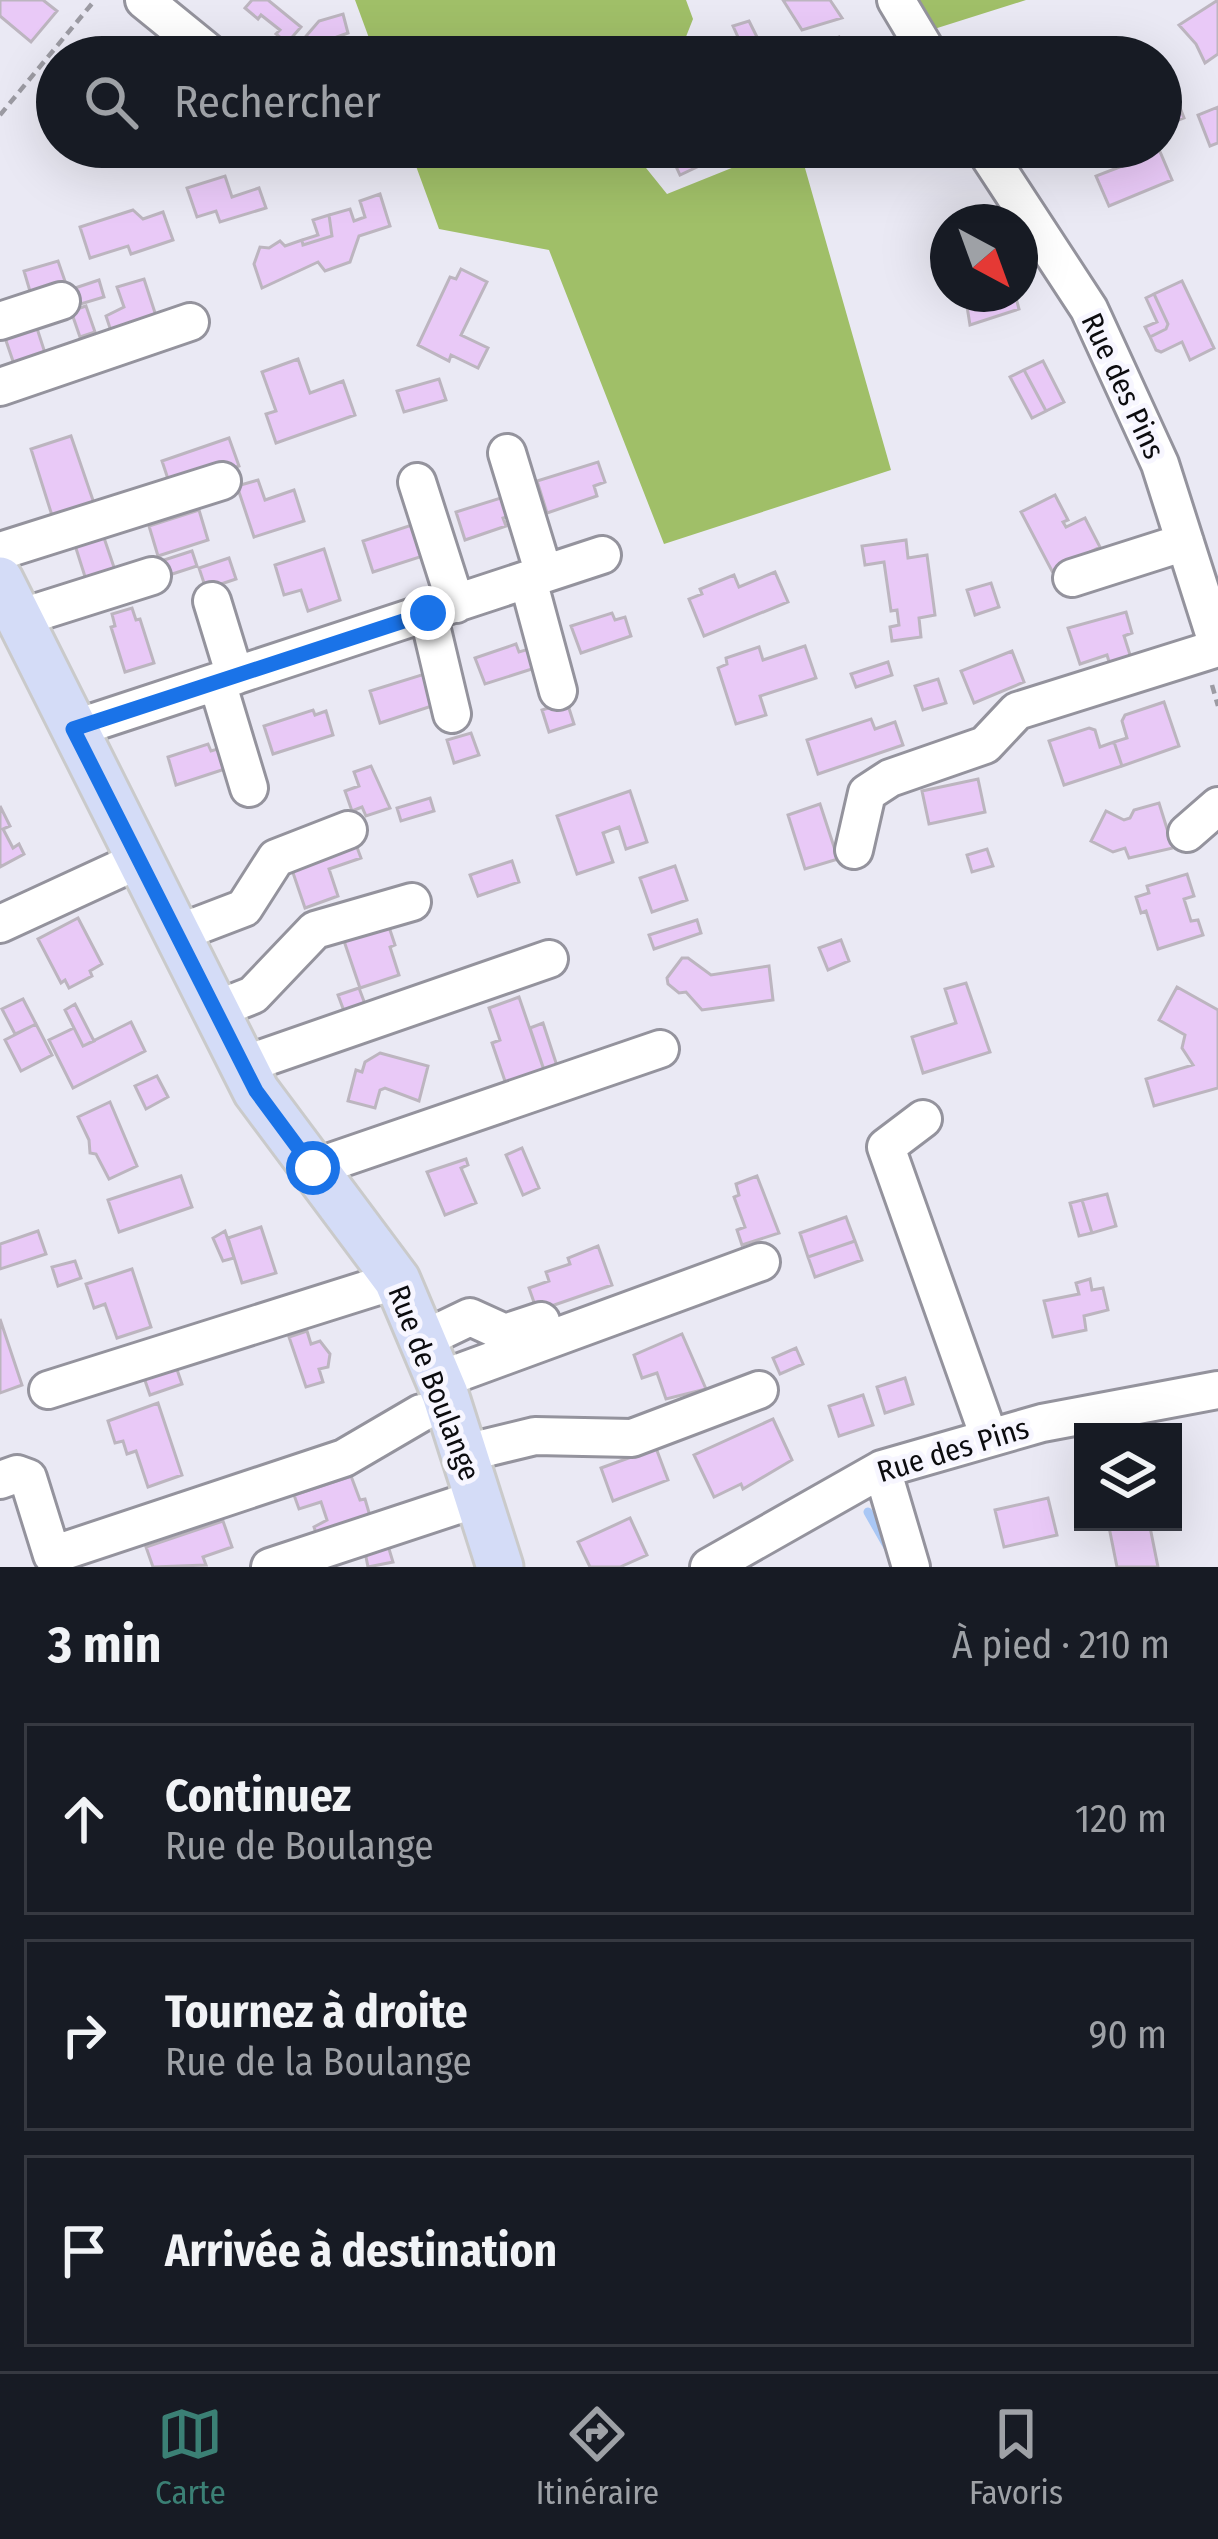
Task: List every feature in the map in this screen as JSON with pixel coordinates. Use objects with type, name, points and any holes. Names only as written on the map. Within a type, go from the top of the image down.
[{"type":"main road","name":"Rue de Boulange","points":[[15,611],[256,1091],[390,1270],[465,1453],[500,1567]]},
{"type":"street","points":[[144,0],[185,12]]},
{"type":"street","points":[[896,0],[917,36]]},
{"type":"street","name":"Rue des Pins","points":[[997,168],[1089,309],[1160,464],[1218,647]]},
{"type":"street","points":[[0,321],[61,301]]},
{"type":"street","points":[[0,387],[190,322]]},
{"type":"street","points":[[508,453],[558,691]]},
{"type":"street","points":[[0,550],[222,481]]},
{"type":"street","points":[[417,482],[442,608],[452,714]]},
{"type":"street","points":[[1072,578],[1185,542]]},
{"type":"street","points":[[73,729],[602,555]]},
{"type":"street","points":[[15,611],[152,583]]},
{"type":"street","points":[[212,601],[249,788]]},
{"type":"street","points":[[854,850],[867,793],[890,778],[985,745],[1017,711],[1218,647]]},
{"type":"street","points":[[1187,833],[1218,806]]},
{"type":"street","points":[[176,934],[244,908],[276,858],[348,830]]},
{"type":"street","points":[[0,924],[139,860]]},
{"type":"street","points":[[215,1010],[253,995],[316,930],[412,902]]},
{"type":"street","points":[[243,1065],[549,959]]},
{"type":"street","points":[[313,1168],[660,1049]]},
{"type":"street","points":[[923,1120],[886,1147],[989,1437]]},
{"type":"street","points":[[218,1479],[433,1384],[761,1262]]},
{"type":"street","points":[[128,1348],[390,1270]]},
{"type":"street","points":[[47,1390],[390,1270]]},
{"type":"street","points":[[0,1480],[17,1474],[28,1478],[52,1555],[344,1458],[433,1384],[470,1317],[505,1334],[613,1296]]},
{"type":"street","points":[[465,1453],[535,1436],[632,1438],[759,1390]]},
{"type":"street","name":"Rue des Pins","points":[[709,1567],[882,1469],[1042,1423],[1218,1390]]},
{"type":"street","points":[[882,1469],[910,1567]]},
{"type":"street","points":[[271,1567],[478,1498]]},
{"type":"path","points":[[65,36],[95,0]]},
{"type":"path","points":[[0,115],[36,71]]},
{"type":"green space","points":[[355,0],[686,0],[693,19],[686,36],[368,36]]},
{"type":"green space","points":[[911,0],[1026,0],[931,30]]},
{"type":"green space","points":[[417,168],[646,168],[667,194],[732,168],[805,168],[891,470],[664,544],[549,250],[439,229]]},
{"type":"building","points":[[0,0],[43,0],[57,11],[31,42],[0,16]]},
{"type":"building","points":[[252,0],[268,0],[301,27],[293,36],[278,36],[280,30],[245,8]]},
{"type":"building","points":[[783,0],[830,0],[842,18],[802,30]]},
{"type":"building","points":[[1218,0],[1218,54],[1205,63],[1179,25]]},
{"type":"building","points":[[343,14],[348,33],[306,36],[319,21]]},
{"type":"building","points":[[749,21],[756,36],[738,36],[733,26]]},
{"type":"building","points":[[1218,107],[1218,143],[1210,146],[1198,115]]},
{"type":"building","points":[[1117,168],[1167,168],[1172,180],[1109,206],[1096,176]]},
{"type":"building","points":[[225,176],[232,197],[259,188],[266,208],[220,222],[216,211],[197,217],[187,188]]},
{"type":"building","points":[[380,194],[390,226],[359,236],[350,262],[325,271],[318,262],[262,288],[254,264],[260,247],[280,241],[285,246],[302,240],[303,245],[332,236],[329,215],[350,209],[354,221],[365,217],[360,201]]},
{"type":"building","points":[[133,210],[143,219],[163,212],[173,240],[131,254],[128,246],[90,258],[80,227]]},
{"type":"building","points":[[329,215],[332,236],[303,245],[302,240],[318,235],[313,220]]},
{"type":"building","points":[[58,261],[67,287],[32,298],[24,271]]},
{"type":"building","points":[[461,269],[487,282],[461,335],[488,348],[478,368],[451,355],[449,361],[418,345],[450,277],[456,279]]},
{"type":"building","points":[[144,279],[158,322],[113,337],[106,316],[124,307],[117,287]]},
{"type":"building","points":[[99,280],[104,297],[74,306],[69,290]]},
{"type":"building","points":[[1182,281],[1214,348],[1190,360],[1182,342],[1161,352],[1150,337],[1168,324],[1154,294]]},
{"type":"building","points":[[1154,294],[1168,324],[1150,337],[1145,327],[1157,322],[1146,298]]},
{"type":"building","points":[[86,306],[95,332],[80,337],[71,311]]},
{"type":"building","points":[[968,312],[1010,312],[970,325]]},
{"type":"building","points":[[33,316],[46,356],[15,367],[1,326]]},
{"type":"building","points":[[298,359],[310,393],[343,381],[355,415],[276,443],[266,414],[276,411],[262,372]]},
{"type":"building","points":[[1043,361],[1064,402],[1046,411],[1024,370]]},
{"type":"building","points":[[1024,370],[1046,411],[1032,418],[1010,377]]},
{"type":"building","points":[[439,379],[446,400],[404,412],[397,391]]},
{"type":"building","points":[[71,436],[97,512],[55,525],[31,449]]},
{"type":"building","points":[[229,438],[239,466],[171,488],[162,461]]},
{"type":"building","points":[[598,462],[605,482],[594,486],[597,496],[547,513],[537,481]]},
{"type":"building","points":[[258,480],[265,500],[294,490],[304,521],[254,537],[237,486]]},
{"type":"building","points":[[1055,495],[1068,520],[1063,522],[1066,527],[1085,518],[1100,547],[1052,571],[1021,512]]},
{"type":"building","points":[[507,496],[514,515],[503,518],[506,526],[465,540],[456,512]]},
{"type":"building","points":[[199,510],[208,540],[158,556],[149,526]]},
{"type":"building","points":[[424,521],[423,556],[373,572],[363,541]]},
{"type":"building","points":[[101,529],[117,576],[88,586],[73,539]]},
{"type":"building","points":[[906,540],[908,558],[927,555],[935,615],[919,618],[921,637],[892,641],[890,627],[899,625],[897,610],[891,611],[884,562],[865,565],[862,546]]},
{"type":"building","points":[[324,549],[340,600],[308,611],[301,590],[284,595],[275,565]]},
{"type":"building","points":[[192,551],[197,566],[166,576],[161,561]]},
{"type":"building","points":[[229,558],[236,579],[206,589],[199,568]]},
{"type":"building","points":[[775,572],[788,602],[704,636],[689,599],[702,594],[700,589],[734,575],[739,587]]},
{"type":"building","points":[[991,583],[999,607],[975,615],[967,590]]},
{"type":"building","points":[[132,608],[154,663],[125,672],[111,627],[115,626],[112,614]]},
{"type":"building","points":[[1126,612],[1132,633],[1124,636],[1132,661],[1111,668],[1107,655],[1080,664],[1068,628]]},
{"type":"building","points":[[612,613],[615,620],[625,617],[631,636],[581,653],[571,626]]},
{"type":"building","points":[[516,644],[519,652],[529,649],[535,668],[485,684],[475,658]]},
{"type":"building","points":[[805,646],[816,678],[760,696],[766,715],[736,724],[718,668],[727,664],[726,658],[759,647],[763,660]]},
{"type":"building","points":[[1012,651],[1024,682],[974,703],[961,671]]},
{"type":"building","points":[[888,662],[892,675],[856,687],[851,674]]},
{"type":"building","points":[[431,672],[441,703],[380,723],[370,691]]},
{"type":"building","points":[[938,679],[946,703],[923,710],[915,686]]},
{"type":"building","points":[[567,702],[574,724],[549,732],[542,710]]},
{"type":"building","points":[[1164,702],[1179,746],[1122,766],[1114,742],[1127,738],[1125,715]]},
{"type":"building","points":[[313,710],[315,715],[326,711],[333,735],[273,754],[264,726]]},
{"type":"building","points":[[871,719],[875,729],[895,722],[903,745],[818,774],[807,740]]},
{"type":"building","points":[[1095,730],[1100,747],[1114,742],[1122,766],[1064,785],[1049,741]]},
{"type":"building","points":[[471,733],[479,755],[454,763],[447,740]]},
{"type":"building","points":[[208,744],[211,751],[221,748],[228,768],[176,785],[168,757]]},
{"type":"building","points":[[371,766],[390,808],[366,816],[362,807],[352,811],[345,791],[359,786],[354,772]]},
{"type":"building","points":[[978,779],[985,812],[929,824],[922,791]]},
{"type":"building","points":[[630,791],[647,842],[626,849],[619,827],[603,833],[613,862],[577,874],[557,816]]},
{"type":"building","points":[[430,798],[434,811],[401,821],[397,808]]},
{"type":"building","points":[[1159,803],[1173,848],[1129,858],[1125,848],[1113,852],[1091,841],[1106,811],[1124,820],[1134,810]]},
{"type":"building","points":[[820,804],[838,859],[805,869],[788,815]]},
{"type":"building","points":[[0,806],[10,826],[3,829],[13,848],[19,844],[24,854],[0,867]]},
{"type":"building","points":[[355,842],[361,858],[329,869],[338,896],[305,908],[290,864]]},
{"type":"building","points":[[987,849],[993,866],[972,872],[967,855]]},
{"type":"building","points":[[512,861],[519,882],[478,896],[470,875]]},
{"type":"building","points":[[675,866],[687,900],[652,912],[640,878]]},
{"type":"building","points":[[1187,874],[1194,896],[1184,899],[1191,921],[1198,920],[1203,935],[1158,949],[1146,911],[1141,913],[1136,897],[1149,893],[1147,886]]},
{"type":"building","points":[[78,918],[102,964],[90,971],[92,976],[69,988],[65,980],[61,983],[38,939]]},
{"type":"building","points":[[697,920],[701,933],[654,949],[649,935]]},
{"type":"building","points":[[387,921],[399,975],[360,988],[342,935]]},
{"type":"building","points":[[841,940],[849,961],[828,970],[819,948]]},
{"type":"building","points":[[682,958],[711,975],[769,966],[773,1000],[702,1010],[686,992],[679,993],[668,984],[667,978]]},
{"type":"building","points":[[966,983],[990,1052],[923,1073],[912,1037],[956,1023],[945,989]]},
{"type":"building","points":[[1177,987],[1218,1010],[1218,1088],[1154,1106],[1146,1079],[1193,1065],[1182,1048],[1185,1035],[1159,1020]]},
{"type":"building","points":[[359,988],[365,1004],[344,1011],[338,995]]},
{"type":"building","points":[[519,997],[546,1076],[508,1090],[492,1043],[500,1040],[489,1008]]},
{"type":"building","points":[[23,999],[36,1024],[15,1034],[2,1009]]},
{"type":"building","points":[[75,1004],[94,1041],[83,1046],[65,1010]]},
{"type":"building","points":[[131,1022],[145,1051],[73,1088],[49,1040],[74,1028],[83,1046]]},
{"type":"building","points":[[543,1023],[559,1072],[546,1076],[530,1028]]},
{"type":"building","points":[[36,1024],[52,1055],[21,1071],[5,1040]]},
{"type":"building","points":[[380,1053],[428,1066],[419,1101],[385,1088],[375,1108],[348,1101],[356,1070],[362,1072],[365,1062]]},
{"type":"building","points":[[157,1076],[168,1097],[146,1109],[135,1086]]},
{"type":"building","points":[[110,1102],[137,1166],[109,1179],[96,1154],[90,1153],[78,1117]]},
{"type":"building","points":[[522,1148],[539,1188],[523,1195],[506,1155]]},
{"type":"building","points":[[466,1159],[468,1165],[461,1168],[476,1203],[445,1215],[427,1172]]},
{"type":"building","points":[[181,1176],[192,1207],[119,1232],[108,1200]]},
{"type":"building","points":[[757,1176],[779,1233],[742,1245],[737,1230],[745,1227],[734,1197],[739,1195],[736,1184]]},
{"type":"building","points":[[1107,1194],[1116,1226],[1092,1233],[1082,1200]]},
{"type":"building","points":[[1082,1200],[1092,1233],[1079,1236],[1070,1203]]},
{"type":"building","points":[[846,1217],[855,1241],[808,1257],[800,1233]]},
{"type":"building","points":[[261,1227],[276,1273],[242,1283],[228,1238]]},
{"type":"building","points":[[38,1231],[46,1254],[0,1269],[0,1244]]},
{"type":"building","points":[[225,1231],[234,1258],[223,1261],[213,1238]]},
{"type":"building","points":[[855,1241],[862,1260],[815,1277],[808,1257]]},
{"type":"building","points":[[598,1246],[612,1285],[537,1311],[529,1288],[549,1281],[546,1272],[570,1264],[568,1258]]},
{"type":"building","points":[[75,1261],[81,1278],[58,1286],[52,1267]]},
{"type":"building","points":[[132,1269],[151,1327],[117,1338],[105,1304],[94,1308],[86,1284]]},
{"type":"building","points":[[1090,1279],[1092,1290],[1103,1288],[1108,1310],[1084,1316],[1086,1330],[1053,1337],[1044,1301],[1079,1294],[1076,1283]]},
{"type":"building","points":[[0,1319],[22,1385],[0,1393]]},
{"type":"building","points":[[307,1331],[311,1344],[320,1341],[330,1354],[328,1367],[319,1369],[323,1382],[306,1387],[289,1337]]},
{"type":"building","points":[[682,1334],[706,1389],[666,1399],[657,1373],[642,1378],[634,1355]]},
{"type":"building","points":[[796,1348],[803,1364],[780,1374],[773,1358]]},
{"type":"building","points":[[173,1358],[182,1384],[150,1395],[141,1369]]},
{"type":"building","points":[[905,1378],[913,1404],[885,1413],[877,1387]]},
{"type":"building","points":[[863,1395],[873,1425],[839,1436],[829,1406]]},
{"type":"building","points":[[158,1403],[182,1475],[148,1487],[136,1451],[127,1454],[123,1441],[115,1443],[108,1421]]},
{"type":"building","points":[[773,1419],[792,1460],[743,1489],[741,1484],[714,1497],[694,1455]]},
{"type":"building","points":[[656,1448],[668,1480],[613,1501],[601,1468]]},
{"type":"building","points":[[351,1476],[370,1516],[319,1542],[314,1527],[327,1520],[321,1502],[299,1509],[294,1495]]},
{"type":"building","points":[[1048,1498],[1057,1535],[1004,1547],[995,1510]]},
{"type":"building","points":[[630,1518],[647,1555],[620,1567],[590,1567],[578,1542]]},
{"type":"building","points":[[223,1521],[232,1547],[203,1557],[206,1565],[153,1567],[146,1547]]},
{"type":"building","points":[[1110,1531],[1151,1531],[1158,1567],[1117,1567]]},
{"type":"building","points":[[386,1539],[393,1562],[368,1567],[364,1547]]},
{"type":"waterway","points":[[868,1512],[889,1549]]},
{"type":"route","points":[[313,1168],[256,1091],[73,729],[428,613]]}]
